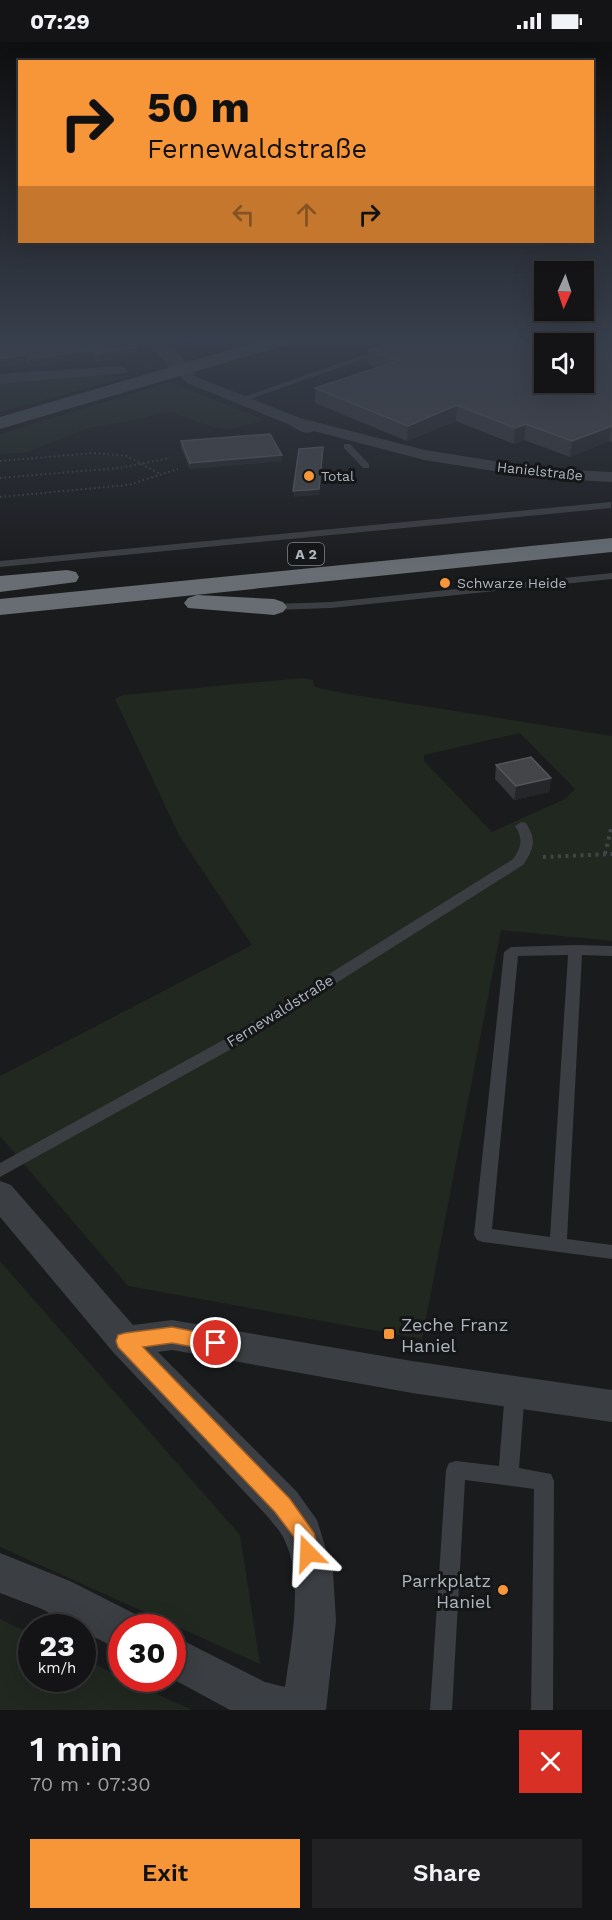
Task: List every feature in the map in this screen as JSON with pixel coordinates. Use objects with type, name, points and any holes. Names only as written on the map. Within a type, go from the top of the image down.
[{"type":"highway","name":"A 2","points":[[0,584],[612,511]]},
{"type":"highway","name":"A 2","points":[[0,607],[612,545]]},
{"type":"highway","points":[[117,595],[223,605],[274,607]]},
{"type":"main road","points":[[0,423],[21,417]]},
{"type":"street","name":"Hanielstraße","points":[[283,417],[424,455],[538,472],[612,477]]},
{"type":"street","name":"Hanielstraße","points":[[294,421],[313,432],[347,446]]},
{"type":"street","points":[[0,1194],[125,1341],[283,1505],[303,1533],[313,1572],[315,1621],[304,1710]]},
{"type":"street","points":[[125,1341],[172,1335],[412,1377],[612,1406]]},
{"type":"street","points":[[0,1573],[56,1595],[108,1623]]},
{"type":"street","points":[[186,1663],[259,1702],[290,1710]]},
{"type":"lane","points":[[347,446],[366,466]]},
{"type":"lane","points":[[0,564],[612,511]]},
{"type":"lane","points":[[274,607],[331,605],[612,576]]},
{"type":"lane","points":[[518,862],[529,845],[528,837],[521,826]]},
{"type":"lane","name":"Fernewaldstraße","points":[[0,1171],[230,1043],[518,862]]},
{"type":"lane","points":[[558,1245],[574,950]]},
{"type":"lane","points":[[612,951],[511,952],[483,1235],[612,1252]]},
{"type":"lane","points":[[507,1475],[515,1391]]},
{"type":"lane","points":[[441,1710],[456,1470],[544,1481],[542,1710]]},
{"type":"path","points":[[0,461],[94,453],[127,456],[161,474]]},
{"type":"path","points":[[0,478],[119,468],[170,458]]},
{"type":"path","points":[[0,497],[128,485],[178,469]]},
{"type":"path","points":[[605,854],[612,825]]},
{"type":"path","points":[[518,862],[548,855],[612,854]]},
{"type":"shaded area","points":[[56,417],[147,417],[85,429],[28,452],[0,454],[0,434]]},
{"type":"shaded area","points":[[185,417],[257,417],[265,420],[232,429],[214,428]]},
{"type":"shaded area","points":[[302,678],[313,680],[314,686],[319,688],[348,694],[612,736],[612,941],[501,930],[422,1339],[128,1286],[0,1136],[0,1076],[252,945],[179,835],[115,699],[123,695]],"holes":[[[520,733],[575,789],[565,799],[492,832],[424,761],[424,755]]]},
{"type":"shaded area","points":[[0,1261],[240,1535],[260,1664],[186,1631],[186,1614],[149,1614],[0,1547]]},
{"type":"shaded area","points":[[0,1619],[18,1628],[18,1692],[96,1692],[96,1665],[108,1671],[108,1692],[153,1692],[192,1710],[0,1710]]},
{"type":"building","points":[[386,417],[429,417],[408,426]]},
{"type":"building","points":[[487,417],[612,417],[612,426],[572,441],[526,424],[515,428]]},
{"type":"building","points":[[270,434],[282,455],[190,463],[181,441]]},
{"type":"building","points":[[323,447],[319,489],[293,491],[299,449]]},
{"type":"building","points":[[531,757],[551,778],[516,786],[496,765]]},
{"type":"place","name":"Total","points":[[309,476]]},
{"type":"place","name":"Schwarze Heide","points":[[445,583]]},
{"type":"place","name":"Zeche Franz Haniel","points":[[389,1334]]},
{"type":"place","name":"Parrkplatz Haniel","points":[[503,1590]]},
{"type":"route","points":[[216,1343],[172,1335],[125,1341],[283,1505],[303,1533],[308,1553]]}]
